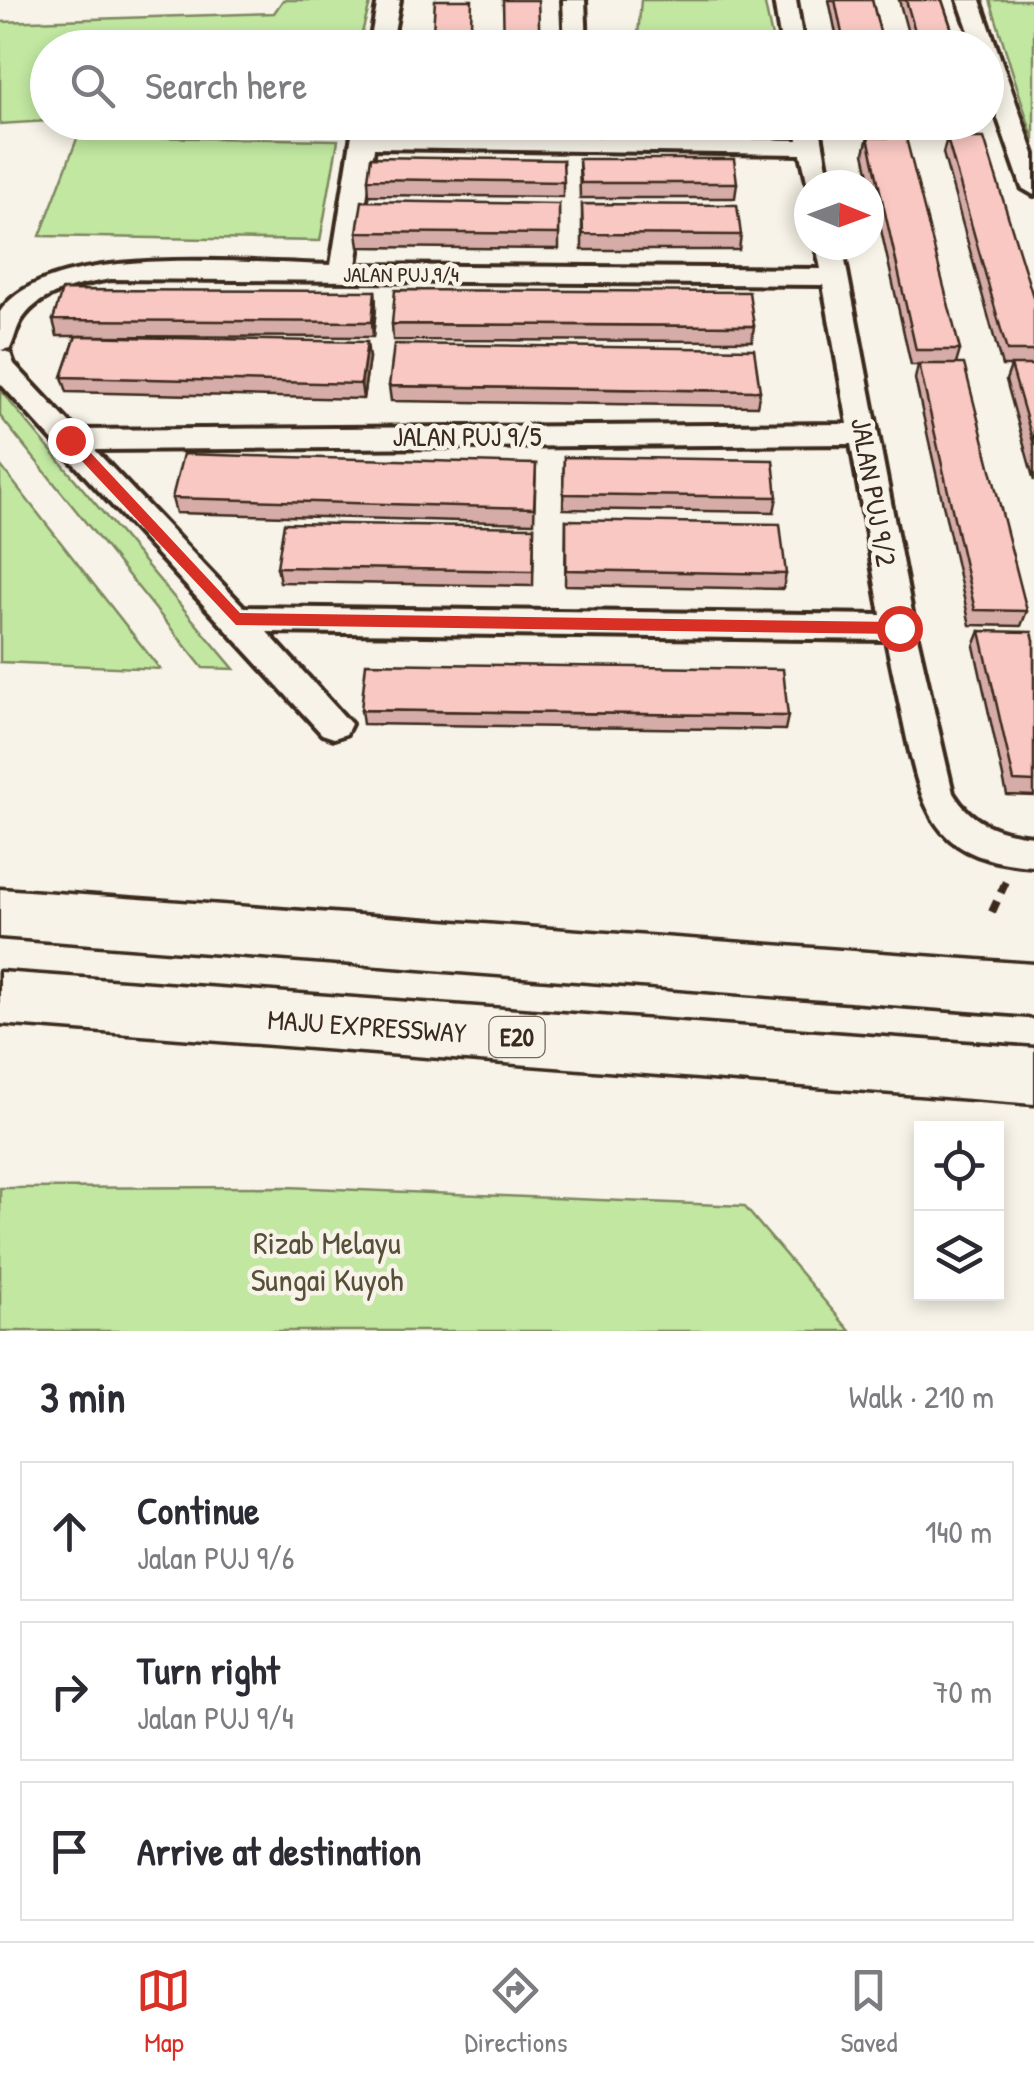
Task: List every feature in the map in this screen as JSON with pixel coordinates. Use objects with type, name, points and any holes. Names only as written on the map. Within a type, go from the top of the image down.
[{"type":"highway","points":[[0,913],[1034,990]]},
{"type":"highway","name":"MAJU EXPRESSWAY","points":[[0,998],[1034,1076]]},
{"type":"street","points":[[383,30],[389,0]]},
{"type":"street","points":[[574,0],[575,30]]},
{"type":"street","points":[[785,0],[791,30]]},
{"type":"street","points":[[969,0],[979,30]]},
{"type":"street","points":[[1004,99],[1032,177]]},
{"type":"street","points":[[342,274],[363,140]]},
{"type":"street","points":[[695,140],[812,147]]},
{"type":"street","points":[[811,140],[816,170]]},
{"type":"street","name":"JALAN PUJ 9/2","points":[[831,260],[899,628],[943,811],[955,825],[990,846],[1034,851]]},
{"type":"street","name":"JALAN PUJ 9/4","points":[[0,342],[18,304],[36,291],[77,276],[110,271],[834,277]]},
{"type":"street","points":[[0,359],[1,367],[334,724]]},
{"type":"street","name":"JALAN PUJ 9/5","points":[[70,440],[864,434]]},
{"type":"street","points":[[236,619],[899,628]]},
{"type":"green space","points":[[283,0],[371,0],[363,30],[30,30],[30,122],[0,124],[0,22],[274,13]]},
{"type":"green space","points":[[641,0],[764,0],[770,30],[638,30]]},
{"type":"green space","points":[[990,0],[1034,0],[1034,141],[1004,45],[1004,30],[999,30]]},
{"type":"green space","points":[[76,140],[338,140],[320,241],[40,236]]},
{"type":"green space","points":[[0,390],[234,669],[203,668],[0,416]]},
{"type":"green space","points":[[0,465],[160,669],[0,662]]},
{"type":"green space","name":"Rizab Melayu Sungai Kuyoh","points":[[287,1187],[744,1206],[850,1331],[0,1331],[0,1188]]},
{"type":"building","points":[[435,0],[472,0],[471,30],[433,30]]},
{"type":"building","points":[[503,0],[538,0],[539,30],[504,30]]},
{"type":"building","points":[[835,0],[872,0],[880,30],[841,30]]},
{"type":"building","points":[[906,0],[942,0],[952,30],[915,30]]},
{"type":"building","points":[[869,140],[907,140],[960,350],[916,350],[884,208],[884,170],[875,170]]},
{"type":"building","points":[[948,140],[985,140],[1034,300],[1034,351],[1007,351]]},
{"type":"building","points":[[371,157],[563,160],[564,182],[368,179]]},
{"type":"building","points":[[579,159],[734,159],[737,183],[581,183]]},
{"type":"building","points":[[362,201],[559,204],[559,234],[357,232]]},
{"type":"building","points":[[582,204],[737,205],[741,235],[583,234]]},
{"type":"building","points":[[62,290],[375,291],[372,322],[53,320]]},
{"type":"building","points":[[395,290],[749,292],[754,326],[392,324]]},
{"type":"building","points":[[76,336],[367,342],[361,384],[62,377]]},
{"type":"building","points":[[394,344],[754,349],[760,391],[389,386]]},
{"type":"building","points":[[919,364],[964,364],[1027,611],[975,610]]},
{"type":"building","points":[[1011,365],[1034,365],[1034,445]]},
{"type":"building","points":[[183,454],[536,464],[534,508],[172,498]]},
{"type":"building","points":[[564,457],[773,460],[777,497],[563,494]]},
{"type":"building","points":[[566,520],[780,524],[786,574],[566,570]]},
{"type":"building","points":[[284,523],[534,527],[533,571],[277,567]]},
{"type":"building","points":[[980,631],[1032,632],[1034,782],[1014,781]]},
{"type":"building","points":[[366,663],[783,669],[788,716],[361,710]]},
{"type":"route","points":[[70,440],[236,619],[899,628]]}]
